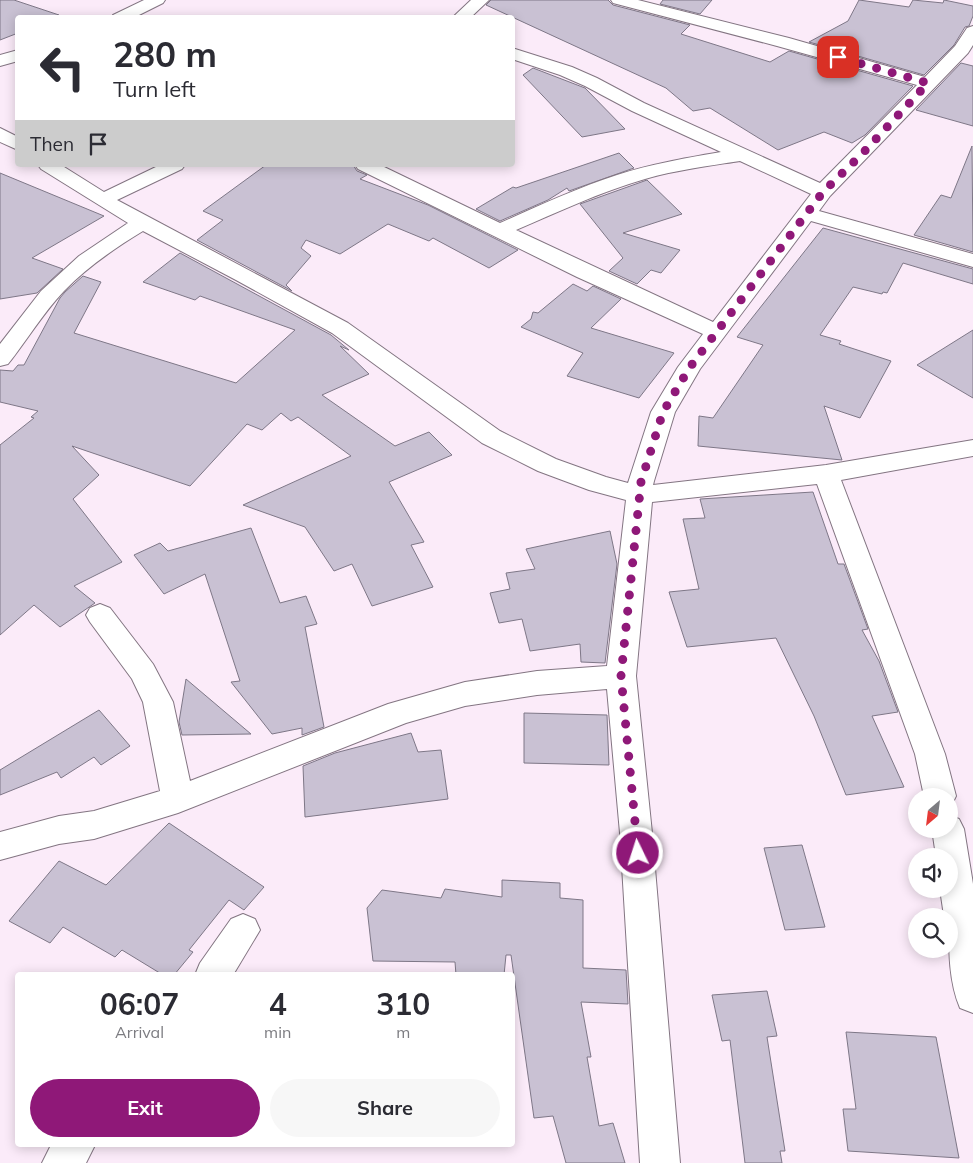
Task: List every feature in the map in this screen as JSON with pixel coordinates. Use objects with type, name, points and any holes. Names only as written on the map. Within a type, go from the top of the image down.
[{"type":"street","points":[[125,15],[157,0]]},
{"type":"street","points":[[464,15],[481,0]]},
{"type":"street","points":[[619,0],[783,42],[928,83]]},
{"type":"street","points":[[660,1163],[636,833],[621,676],[641,482],[663,412],[690,367],[716,332],[823,192],[862,154],[928,83],[969,45]]},
{"type":"street","points":[[515,54],[566,71],[591,82],[638,107],[823,192]]},
{"type":"street","points":[[0,61],[15,56]]},
{"type":"street","points":[[0,134],[15,143]]},
{"type":"street","points":[[500,230],[564,202],[625,179],[681,165],[741,155]]},
{"type":"street","points":[[51,167],[142,223],[244,275],[340,328],[491,437],[548,465],[598,484],[639,495],[826,474],[973,448]]},
{"type":"street","points":[[102,200],[171,167]]},
{"type":"street","points":[[369,167],[716,332]]},
{"type":"street","points":[[807,214],[973,261]]},
{"type":"street","points":[[0,359],[8,335],[57,286],[104,246],[142,223]]},
{"type":"street","points":[[826,474],[930,754],[938,788]]},
{"type":"street","points":[[100,615],[143,672],[158,702],[178,799]]},
{"type":"street","points":[[0,846],[59,830],[94,825],[178,799],[399,713],[456,696],[537,683],[621,676]]},
{"type":"street","points":[[949,838],[973,996]]},
{"type":"street","points":[[215,972],[243,930]]},
{"type":"street","points":[[62,1163],[74,1147]]},
{"type":"building","points":[[0,0],[14,0],[59,15],[15,15],[15,34],[0,40]]},
{"type":"building","points":[[491,0],[608,0],[613,5],[690,25],[681,34],[770,62],[789,51],[913,86],[865,135],[852,143],[824,132],[778,150],[710,108],[693,111],[666,88],[515,18],[515,15],[508,15],[486,5]]},
{"type":"building","points":[[663,0],[712,0],[700,14],[660,4]]},
{"type":"building","points":[[859,0],[909,7],[913,0],[943,3],[944,0],[973,6],[973,16],[969,26],[965,27],[954,45],[924,75],[809,42],[848,21]]},
{"type":"building","points":[[961,63],[973,66],[973,126],[916,110]]},
{"type":"building","points":[[533,68],[585,88],[625,129],[582,137],[523,75]]},
{"type":"building","points":[[972,146],[973,252],[914,235],[941,195],[951,198]]},
{"type":"building","points":[[619,153],[634,168],[569,191],[567,188],[548,200],[500,221],[476,209],[513,187],[516,188]]},
{"type":"building","points":[[263,167],[354,167],[357,171],[367,175],[360,179],[428,205],[518,250],[489,268],[433,238],[429,241],[388,224],[340,254],[306,240],[301,248],[311,256],[286,285],[292,291],[197,240],[223,220],[203,211]]},
{"type":"building","points":[[0,173],[104,216],[32,258],[63,269],[37,293],[0,299]]},
{"type":"building","points":[[647,180],[682,214],[623,233],[680,250],[661,273],[651,270],[637,284],[609,271],[623,258],[580,204]]},
{"type":"building","points":[[823,228],[973,269],[973,284],[903,263],[887,293],[883,292],[882,294],[853,287],[820,335],[841,341],[839,344],[891,361],[860,418],[824,406],[842,460],[698,446],[699,416],[713,418],[763,345],[737,337]]},
{"type":"building","points":[[180,253],[331,335],[349,350],[340,346],[369,374],[322,395],[395,446],[429,432],[452,455],[389,482],[424,542],[411,545],[433,587],[372,606],[352,564],[334,571],[305,527],[243,505],[351,456],[298,417],[291,421],[281,413],[262,430],[247,424],[190,486],[72,446],[99,475],[73,499],[122,562],[74,586],[95,603],[60,627],[34,605],[0,635],[0,445],[34,418],[31,417],[38,411],[0,402],[0,370],[13,371],[18,365],[24,365],[65,292],[83,276],[101,282],[74,333],[236,383],[295,330],[200,296],[195,300],[143,282]]},
{"type":"building","points":[[573,284],[587,291],[593,286],[621,299],[591,328],[674,353],[639,398],[567,376],[583,353],[521,327],[531,319],[533,312],[538,313]]},
{"type":"building","points":[[973,330],[973,398],[917,365]]},
{"type":"building","points":[[813,492],[838,564],[844,564],[868,629],[862,630],[879,661],[898,712],[872,716],[904,787],[846,795],[814,716],[776,638],[687,647],[669,592],[699,589],[683,519],[705,518],[700,499]]},
{"type":"building","points":[[251,528],[280,603],[306,596],[317,624],[305,627],[324,727],[302,735],[302,728],[272,734],[231,682],[240,681],[205,574],[164,594],[134,555],[160,543],[168,551]]},
{"type":"building","points":[[610,531],[617,564],[605,663],[581,662],[580,644],[530,651],[522,619],[499,623],[490,593],[510,589],[506,573],[535,569],[526,549]]},
{"type":"building","points":[[186,679],[251,734],[182,735],[179,722]]},
{"type":"building","points":[[99,710],[130,746],[101,765],[94,757],[61,778],[57,772],[0,795],[0,770]]},
{"type":"building","points":[[524,713],[607,715],[609,765],[524,763]]},
{"type":"building","points":[[411,733],[418,752],[441,750],[448,799],[305,817],[303,766],[335,753]]},
{"type":"building","points":[[169,823],[264,887],[244,910],[229,900],[189,950],[193,952],[176,972],[158,972],[122,950],[115,957],[63,927],[50,943],[9,921],[59,861],[106,885]]},
{"type":"building","points":[[802,845],[825,927],[785,930],[764,848]]},
{"type":"building","points":[[502,880],[560,883],[560,898],[583,900],[583,968],[626,970],[628,1004],[581,1002],[591,1057],[587,1057],[599,1126],[613,1123],[625,1163],[566,1163],[553,1116],[534,1118],[515,972],[513,972],[511,955],[506,955],[504,972],[456,972],[455,962],[373,961],[367,908],[382,890],[441,898],[445,889],[502,897]]},
{"type":"building","points":[[767,991],[777,1036],[767,1037],[785,1151],[780,1151],[782,1163],[745,1163],[730,1040],[722,1041],[712,995]]},
{"type":"building","points":[[846,1032],[936,1037],[959,1158],[848,1151],[843,1109],[856,1109]]},
{"type":"route","points":[[638,853],[621,676],[641,482],[663,412],[690,367],[823,192],[862,154],[928,83],[838,57]]}]
